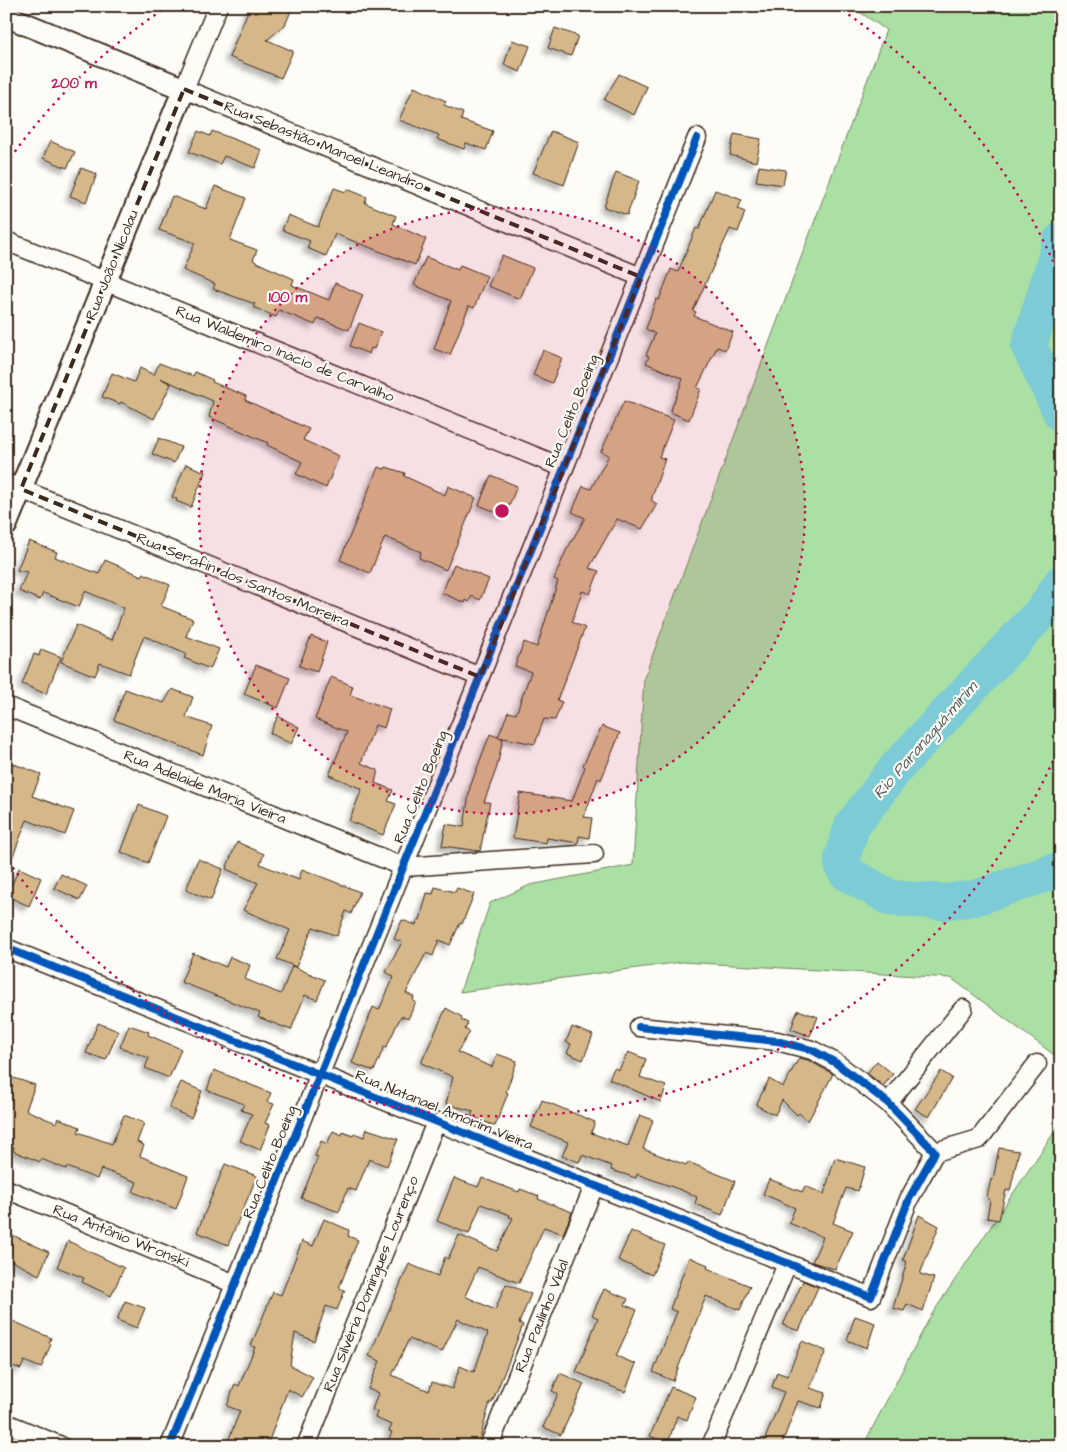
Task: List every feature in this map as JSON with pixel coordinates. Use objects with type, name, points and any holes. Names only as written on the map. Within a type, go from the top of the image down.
[{"type":"street","name":"Rua João Nicolau","points":[[6,524],[13,486],[105,281],[218,6]]},
{"type":"street","name":"Rua Sebastião Manoel Leandro","points":[[6,16],[641,277]]},
{"type":"street","name":"Rua Celito Boeing","points":[[170,1446],[697,138]]},
{"type":"street","name":"Rua Waldemiro Inácio de Carvalho","points":[[6,241],[564,468]]},
{"type":"street","name":"Rua Serafin dos Santos Moreira","points":[[13,486],[480,677]]},
{"type":"street","name":"Rua Adelaide Maria Vieira","points":[[6,706],[404,867]]},
{"type":"street","points":[[404,867],[594,854]]},
{"type":"street","name":"Rua Natanael Amorim Vieira","points":[[6,948],[871,1297],[909,1199],[936,1152]]},
{"type":"street","points":[[888,1103],[963,1009]]},
{"type":"street","points":[[639,1027],[777,1041],[812,1050],[836,1063],[888,1103],[936,1152],[979,1139],[1037,1064]]},
{"type":"street","name":"Rua Silvéria Domingues Lourenço","points":[[306,1446],[436,1122]]},
{"type":"street","name":"Rua Paulinho Vidal","points":[[489,1446],[594,1186]]},
{"type":"street","name":"Rua Antônio Wronski","points":[[6,1189],[235,1284]]},
{"type":"street","points":[[711,1446],[787,1264]]},
{"type":"street","points":[[6,1424],[61,1446]]},
{"type":"highlighted area","points":[[184,89],[641,277],[480,677],[21,489]]},
{"type":"green space","points":[[851,6],[1061,6],[1061,1060],[951,978],[682,962],[460,992],[490,903],[530,885],[633,865],[644,678],[886,30]]},
{"type":"green space","points":[[1061,1122],[1061,1446],[863,1446],[930,1317]]},
{"type":"building","points":[[250,6],[293,6],[285,25],[267,40],[293,51],[281,78],[229,57]]},
{"type":"building","points":[[555,28],[578,36],[571,56],[548,48]]},
{"type":"building","points":[[512,40],[530,46],[520,72],[504,65]]},
{"type":"building","points":[[619,74],[647,87],[634,115],[604,100]]},
{"type":"building","points":[[414,87],[446,101],[444,105],[463,113],[461,120],[493,131],[486,150],[466,143],[464,149],[437,139],[439,135],[399,120]]},
{"type":"building","points":[[198,131],[210,136],[212,131],[262,150],[255,168],[224,156],[220,164],[189,152]]},
{"type":"building","points":[[551,131],[579,142],[564,185],[533,173]]},
{"type":"building","points":[[734,134],[761,139],[756,162],[730,155]]},
{"type":"building","points":[[50,141],[75,152],[67,168],[43,158]]},
{"type":"building","points":[[759,166],[786,170],[783,185],[756,181]]},
{"type":"building","points":[[81,168],[97,174],[86,202],[70,196]]},
{"type":"building","points":[[616,172],[639,181],[627,215],[604,207]]},
{"type":"building","points":[[215,186],[246,198],[230,240],[257,250],[253,260],[294,279],[292,285],[329,300],[335,283],[363,295],[349,330],[318,318],[315,325],[279,310],[276,317],[253,307],[255,304],[213,289],[215,284],[183,270],[195,243],[159,230],[172,196],[206,209]]},
{"type":"building","points":[[334,188],[346,192],[347,189],[367,197],[365,203],[396,216],[393,224],[426,239],[415,265],[335,234],[326,256],[307,248],[310,241],[282,230],[288,215],[318,227]]},
{"type":"building","points":[[715,190],[742,200],[738,209],[745,212],[738,232],[730,229],[693,311],[696,312],[694,316],[733,332],[725,350],[717,347],[697,388],[701,389],[689,420],[670,412],[683,379],[646,363],[649,356],[646,355],[655,334],[646,329],[656,299],[659,300],[671,269],[678,272],[696,228],[699,229]]},
{"type":"building","points":[[502,255],[533,268],[520,299],[488,286]]},
{"type":"building","points":[[426,257],[458,270],[460,265],[487,276],[474,308],[469,306],[450,355],[434,349],[451,301],[414,285]]},
{"type":"building","points":[[359,323],[381,332],[374,349],[371,348],[369,354],[350,346]]},
{"type":"building","points":[[543,350],[562,358],[552,383],[533,375]]},
{"type":"building","points":[[159,363],[193,376],[195,372],[213,380],[212,382],[246,396],[245,400],[309,429],[303,440],[339,456],[326,488],[296,474],[302,462],[267,445],[268,443],[209,417],[213,401],[160,378],[171,384],[154,419],[121,402],[120,404],[102,397],[112,373],[134,382],[140,368],[154,375]]},
{"type":"building","points":[[624,401],[674,420],[659,457],[665,459],[652,497],[652,501],[657,504],[642,529],[617,519],[589,568],[599,571],[590,594],[582,591],[572,622],[585,628],[557,700],[562,702],[555,720],[544,719],[535,744],[498,737],[508,712],[516,714],[531,672],[515,666],[524,642],[537,647],[558,581],[554,579],[566,551],[585,518],[572,512],[583,486],[591,489],[609,455],[601,452]]},
{"type":"building","points":[[159,438],[181,447],[174,463],[152,454]]},
{"type":"building","points":[[186,464],[205,472],[191,507],[176,501],[177,499],[172,497]]},
{"type":"building","points":[[378,467],[385,469],[386,467],[405,473],[404,476],[445,495],[448,486],[476,498],[446,570],[419,558],[421,552],[385,537],[370,573],[340,560]]},
{"type":"building","points":[[493,476],[517,486],[505,516],[479,505],[490,477]]},
{"type":"building","points":[[29,541],[57,552],[55,557],[99,574],[105,560],[142,576],[143,573],[170,585],[161,606],[193,619],[186,636],[219,649],[210,669],[184,658],[186,654],[144,636],[129,674],[100,663],[95,676],[61,662],[76,625],[112,640],[124,608],[85,591],[79,607],[43,593],[40,600],[19,591],[27,572],[17,570]]},
{"type":"building","points":[[454,564],[489,579],[480,600],[472,596],[469,602],[466,600],[465,603],[442,593]]},
{"type":"building","points":[[311,636],[327,642],[317,672],[299,666]]},
{"type":"building","points":[[41,649],[61,657],[46,694],[22,684],[34,654],[39,656]]},
{"type":"building","points":[[256,665],[290,678],[278,708],[244,694]]},
{"type":"building","points":[[331,677],[353,686],[350,695],[390,709],[384,728],[375,725],[361,763],[378,770],[375,783],[393,790],[388,801],[396,804],[383,835],[349,821],[362,789],[329,775],[347,732],[315,719]]},
{"type":"building","points":[[125,689],[164,703],[172,689],[193,697],[186,717],[212,726],[203,755],[114,720]]},
{"type":"building","points":[[278,716],[299,727],[291,744],[270,733]]},
{"type":"building","points":[[602,726],[620,733],[601,780],[598,778],[584,817],[592,818],[589,838],[579,836],[578,843],[547,838],[546,843],[513,838],[520,793],[572,801],[585,767],[583,765]]},
{"type":"building","points":[[490,734],[503,739],[497,767],[484,802],[490,802],[480,851],[442,846],[446,824],[464,827],[470,787]]},
{"type":"building","points":[[6,761],[41,774],[32,796],[74,811],[65,835],[27,820],[7,871],[6,814],[13,796],[6,794]]},
{"type":"building","points":[[139,805],[166,816],[148,863],[121,852]]},
{"type":"building","points":[[237,842],[264,854],[260,864],[299,880],[302,869],[360,892],[351,914],[346,911],[337,936],[313,927],[296,967],[277,959],[290,930],[243,910],[258,883],[226,869]]},
{"type":"building","points":[[198,859],[223,869],[211,900],[186,890]]},
{"type":"building","points":[[19,868],[41,878],[29,906],[7,896]]},
{"type":"building","points":[[61,874],[87,886],[80,900],[54,888]]},
{"type":"building","points":[[435,887],[455,892],[457,888],[474,894],[462,924],[460,923],[450,945],[439,940],[433,956],[426,953],[406,993],[414,997],[413,1001],[416,1002],[408,1019],[401,1016],[386,1048],[384,1047],[374,1071],[352,1063],[373,1007],[379,1010],[394,977],[386,972],[402,942],[394,939],[402,920],[416,925],[418,919],[420,920],[427,893],[433,894]]},
{"type":"building","points":[[193,953],[226,967],[230,957],[250,965],[245,979],[281,994],[292,966],[325,980],[317,1000],[305,995],[291,1030],[258,1017],[260,1013],[181,982]]},
{"type":"building","points":[[446,1008],[462,1017],[461,1020],[468,1023],[465,1029],[470,1032],[457,1052],[492,1067],[497,1054],[517,1061],[506,1092],[508,1093],[495,1126],[471,1116],[473,1111],[446,1104],[453,1077],[421,1063]]},
{"type":"building","points":[[798,1010],[818,1017],[810,1036],[791,1029]]},
{"type":"building","points":[[98,1023],[118,1031],[106,1060],[86,1053]]},
{"type":"building","points":[[129,1025],[149,1032],[148,1035],[181,1049],[169,1078],[145,1068],[149,1058],[120,1047]]},
{"type":"building","points":[[572,1027],[593,1035],[583,1060],[567,1053],[571,1044],[566,1042]]},
{"type":"building","points":[[628,1052],[646,1059],[640,1077],[666,1086],[661,1102],[609,1079],[614,1068],[619,1070]]},
{"type":"building","points":[[799,1058],[808,1060],[833,1074],[808,1121],[799,1113],[797,1115],[782,1100],[775,1115],[756,1105],[769,1079],[783,1087]]},
{"type":"building","points":[[877,1061],[893,1074],[883,1086],[867,1073]]},
{"type":"building","points":[[214,1070],[271,1093],[267,1102],[274,1104],[265,1123],[270,1125],[260,1150],[240,1141],[252,1114],[241,1110],[244,1104],[207,1090]]},
{"type":"building","points":[[941,1071],[952,1078],[929,1117],[915,1109]]},
{"type":"building","points":[[6,1078],[13,1080],[14,1078],[35,1085],[26,1110],[56,1123],[58,1118],[80,1127],[78,1132],[112,1144],[124,1115],[144,1123],[137,1142],[144,1145],[140,1156],[188,1176],[176,1209],[133,1192],[137,1182],[101,1169],[97,1179],[41,1159],[40,1162],[13,1151],[14,1147],[6,1143]]},
{"type":"building","points":[[181,1082],[202,1091],[191,1118],[169,1108]]},
{"type":"building","points":[[542,1100],[595,1122],[591,1133],[628,1146],[640,1115],[653,1120],[643,1149],[686,1165],[688,1162],[735,1181],[722,1215],[695,1204],[697,1197],[681,1190],[637,1174],[636,1178],[611,1170],[612,1166],[582,1155],[579,1162],[562,1156],[568,1142],[531,1127]]},
{"type":"building","points":[[367,1129],[398,1139],[387,1166],[369,1159],[356,1191],[348,1188],[339,1212],[301,1198],[318,1157],[315,1156],[321,1141],[327,1144],[333,1131],[342,1135],[343,1132],[353,1136],[354,1133],[364,1137]]},
{"type":"building","points":[[999,1148],[1019,1151],[1010,1191],[1006,1190],[999,1220],[987,1218],[990,1200],[987,1197],[991,1179],[993,1180]]},
{"type":"building","points":[[835,1158],[865,1167],[858,1191],[846,1188],[833,1223],[853,1231],[835,1269],[812,1262],[823,1237],[789,1223],[795,1208],[763,1194],[769,1179],[802,1192],[805,1186],[824,1194]]},
{"type":"building","points":[[225,1164],[257,1176],[228,1245],[197,1232]]},
{"type":"building","points":[[454,1178],[478,1187],[482,1178],[519,1192],[520,1189],[539,1196],[538,1199],[572,1212],[563,1234],[544,1227],[519,1283],[478,1267],[465,1296],[495,1310],[506,1284],[531,1294],[519,1323],[523,1325],[492,1403],[490,1402],[478,1446],[386,1446],[392,1432],[389,1431],[392,1425],[375,1418],[377,1412],[372,1410],[378,1393],[368,1389],[380,1361],[369,1356],[409,1264],[438,1276],[445,1257],[448,1259],[459,1235],[497,1251],[513,1218],[509,1217],[510,1215],[481,1204],[469,1234],[437,1221]],"holes":[[[458,1319],[488,1333],[474,1372],[460,1366],[452,1389],[432,1382],[429,1391],[392,1375],[409,1339],[442,1352]]]},
{"type":"building","points":[[919,1215],[939,1226],[920,1274],[934,1278],[923,1311],[907,1304],[904,1311],[893,1308],[907,1262],[903,1260]]},
{"type":"building","points":[[324,1219],[349,1230],[348,1236],[358,1240],[339,1288],[345,1290],[337,1310],[326,1306],[314,1341],[295,1333],[290,1365],[313,1377],[302,1397],[288,1389],[267,1446],[226,1446],[240,1411],[227,1406],[235,1384],[239,1386],[255,1347],[251,1346],[273,1292],[281,1295],[302,1241],[313,1246]]},
{"type":"building","points":[[631,1231],[665,1245],[652,1275],[618,1260]]},
{"type":"building","points":[[6,1232],[49,1252],[39,1275],[6,1258]]},
{"type":"building","points":[[68,1241],[124,1268],[111,1296],[82,1282],[84,1278],[57,1267]]},
{"type":"building","points":[[689,1257],[708,1265],[707,1268],[750,1286],[740,1310],[706,1296],[673,1381],[653,1372],[677,1312],[670,1309]]},
{"type":"building","points":[[803,1281],[818,1287],[799,1331],[783,1325]]},
{"type":"building","points":[[604,1289],[628,1299],[625,1305],[637,1310],[616,1356],[636,1364],[625,1392],[576,1372],[598,1318],[592,1315]]},
{"type":"building","points":[[125,1301],[145,1308],[137,1328],[117,1320]]},
{"type":"building","points":[[855,1316],[875,1323],[867,1348],[847,1340]]},
{"type":"building","points":[[6,1318],[51,1338],[49,1343],[51,1344],[41,1368],[24,1361],[21,1369],[6,1364]]},
{"type":"building","points":[[802,1341],[826,1351],[810,1388],[826,1393],[821,1408],[798,1401],[781,1446],[762,1446],[784,1392],[772,1387],[777,1372],[787,1376]]},
{"type":"building","points":[[560,1373],[584,1384],[561,1435],[543,1427],[558,1394],[552,1391]]},
{"type":"building","points":[[671,1387],[696,1397],[687,1420],[677,1416],[668,1443],[650,1436]]},
{"type":"waterway","name":"Rio Paranaguá-mirim","points":[[1061,240],[1029,346],[1061,413]]},
{"type":"waterway","name":"Rio Paranaguá-mirim","points":[[1061,583],[1046,607],[897,767],[852,826],[842,859],[843,868],[848,874],[891,898],[942,902],[975,898],[1061,869]]},
{"type":"cycle path","points":[[170,1446],[697,138]]},
{"type":"cycle path","points":[[6,948],[871,1297],[909,1199],[935,1152],[888,1103],[836,1063],[812,1050],[777,1041],[639,1027]]}]
